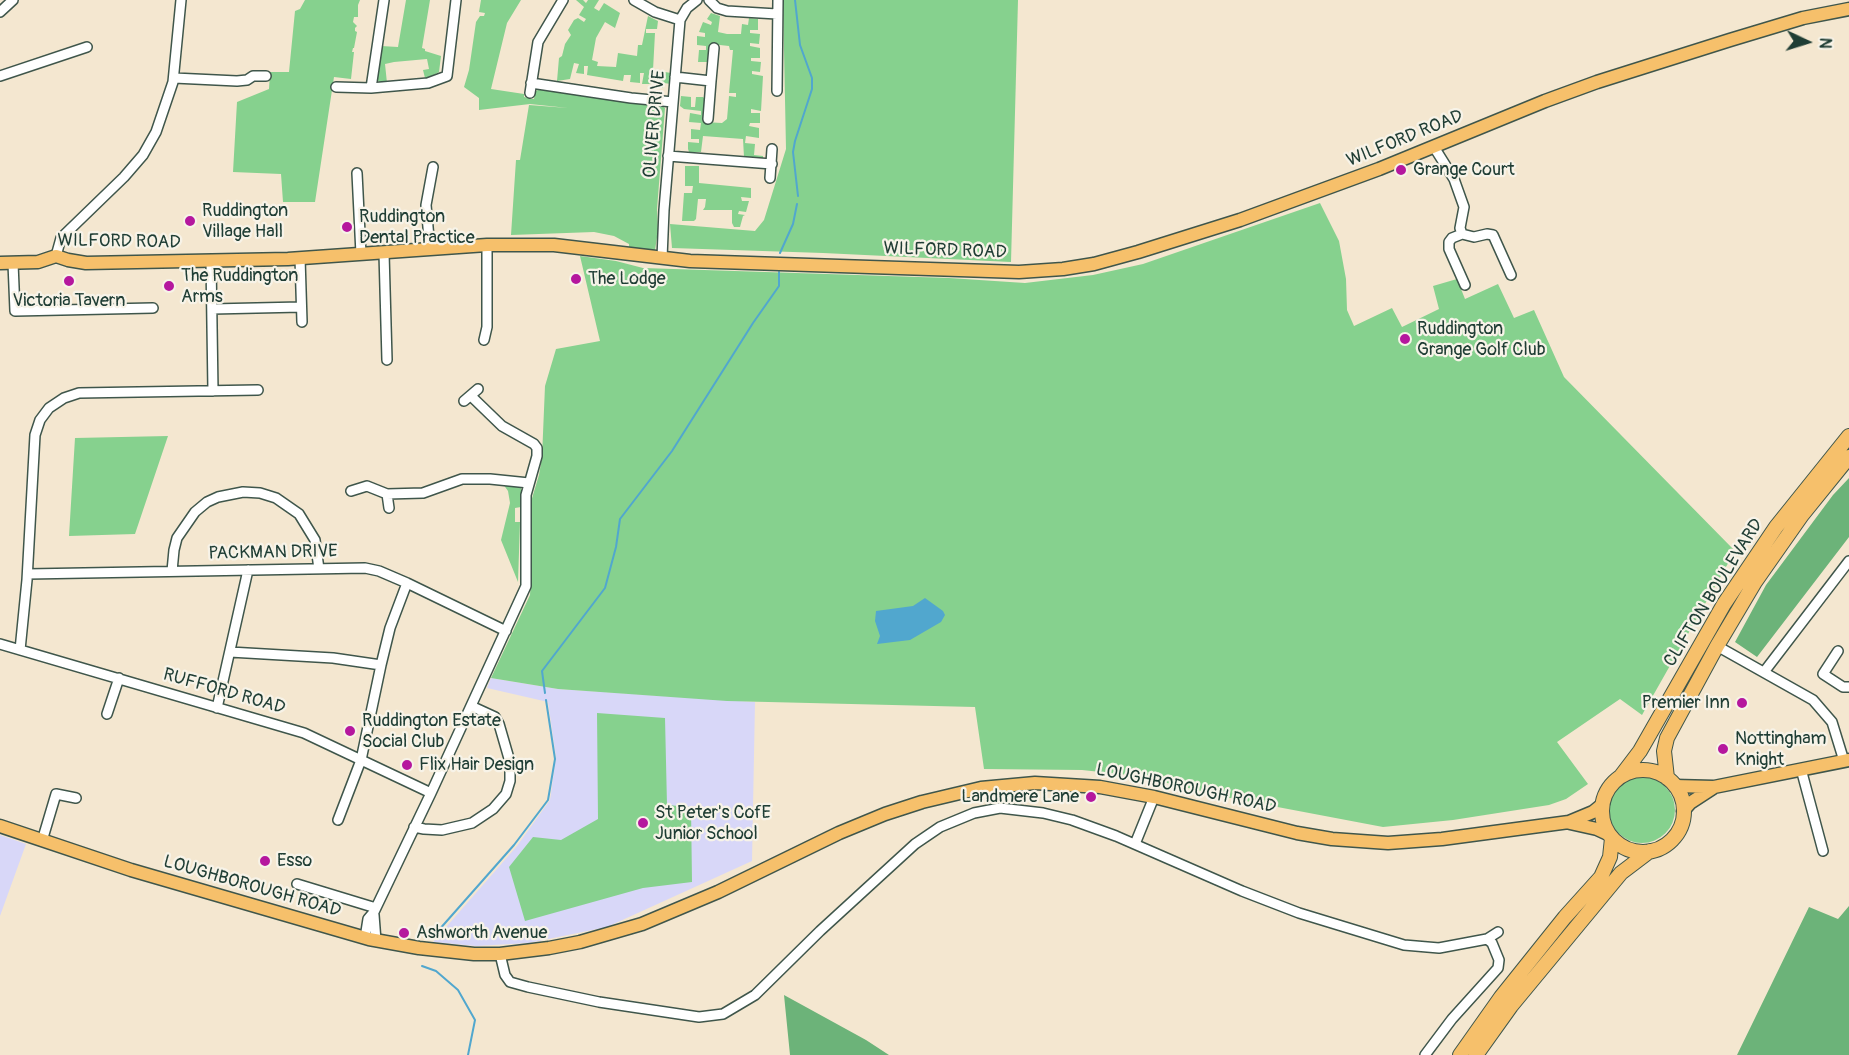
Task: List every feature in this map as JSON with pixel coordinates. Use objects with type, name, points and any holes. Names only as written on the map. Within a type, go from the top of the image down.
[{"type":"highway","name":"CLIFTON BOULEVARD","points":[[1621,776],[1655,725],[1724,604],[1776,527],[1849,436]]},
{"type":"highway","name":"CLIFTON BOULEVARD","points":[[1671,782],[1664,751],[1667,738],[1717,646],[1755,582],[1802,515],[1849,457]]},
{"type":"highway","points":[[1460,1055],[1501,997],[1565,917],[1601,878],[1610,857],[1611,837],[1602,817],[1602,804],[1609,788],[1621,776],[1640,770],[1649,771],[1671,782],[1682,802],[1683,811],[1682,820],[1674,837],[1667,844],[1635,861],[1613,882],[1511,1005],[1476,1055]]},
{"type":"highway","points":[[1611,837],[1629,850],[1650,851]]},
{"type":"main road","name":"WILFORD ROAD","points":[[0,263],[38,262],[56,256],[86,262],[211,261],[300,258],[487,245],[563,245],[690,261],[1019,272],[1063,269],[1116,258],[1222,227],[1309,196],[1597,82],[1751,33],[1803,18],[1849,9]]},
{"type":"main road","points":[[1671,782],[1714,787],[1846,760]]},
{"type":"main road","name":"LOUGHBOROUGH ROAD","points":[[0,826],[131,870],[370,939],[404,947],[474,954],[500,954],[570,944],[603,937],[642,924],[718,892],[839,833],[885,814],[981,788],[1035,783],[1100,787],[1154,797],[1297,833],[1332,839],[1388,843],[1442,839],[1569,822],[1587,815],[1602,804]]},
{"type":"main road","points":[[1683,811],[1714,787]]},
{"type":"main road","name":"LOUGHBOROUGH ROAD","points":[[1569,822],[1590,826],[1611,837]]},
{"type":"street","points":[[0,12],[13,0]]},
{"type":"street","points":[[56,256],[61,238],[114,188],[146,150],[161,122],[174,78],[181,0]]},
{"type":"street","points":[[370,88],[384,0]]},
{"type":"street","points":[[336,87],[370,88],[428,83],[447,76],[456,0]]},
{"type":"street","points":[[563,0],[539,39],[530,88],[673,102]]},
{"type":"street","points":[[634,0],[655,12],[680,20],[687,8],[697,0]]},
{"type":"street","points":[[709,0],[717,8],[727,11],[777,14]]},
{"type":"street","points":[[777,91],[778,0]]},
{"type":"street","name":"OLIVER DRIVE","points":[[662,258],[680,20]]},
{"type":"street","points":[[0,76],[78,54],[87,47]]},
{"type":"street","points":[[708,119],[714,48]]},
{"type":"street","points":[[174,78],[237,81],[247,80],[253,72],[266,76]]},
{"type":"street","points":[[675,77],[711,81]]},
{"type":"street","points":[[1434,147],[1454,179],[1464,207],[1460,228],[1462,234]]},
{"type":"street","points":[[770,178],[772,149]]},
{"type":"street","points":[[668,156],[772,164]]},
{"type":"street","points":[[430,249],[426,205],[433,167]]},
{"type":"street","points":[[357,173],[361,254]]},
{"type":"street","points":[[1465,285],[1449,249],[1449,242],[1452,238],[1462,234],[1474,237],[1493,235],[1511,274]]},
{"type":"street","points":[[484,340],[487,327],[487,245]]},
{"type":"street","points":[[384,253],[387,360]]},
{"type":"street","points":[[300,258],[302,322]]},
{"type":"street","points":[[211,261],[213,391]]},
{"type":"street","points":[[14,263],[15,311],[147,311]]},
{"type":"street","points":[[212,309],[301,307]]},
{"type":"street","points":[[20,650],[28,574],[35,435],[40,420],[49,408],[64,398],[79,393],[258,390]]},
{"type":"street","points":[[370,939],[368,919],[375,910],[431,793],[526,586],[525,505],[537,448],[502,426],[471,395]]},
{"type":"street","points":[[351,491],[367,486],[387,494],[425,493],[459,480],[490,479],[529,483]]},
{"type":"street","points":[[172,571],[177,538],[195,512],[218,497],[243,492],[260,493],[276,498],[299,514],[315,540],[319,569]]},
{"type":"street","points":[[387,494],[389,508]]},
{"type":"street","points":[[1764,672],[1849,561]]},
{"type":"street","name":"PACKMAN DRIVE","points":[[28,574],[369,569],[406,583],[506,631]]},
{"type":"street","points":[[217,708],[248,570]]},
{"type":"street","points":[[338,820],[362,760],[390,628],[406,583]]},
{"type":"street","name":"RUFFORD ROAD","points":[[0,644],[304,733],[431,793]]},
{"type":"street","points":[[1717,646],[1813,700],[1832,722],[1846,760]]},
{"type":"street","points":[[1838,651],[1823,674],[1843,687],[1849,687]]},
{"type":"street","points":[[230,652],[333,658],[381,665]]},
{"type":"street","points":[[107,714],[119,678]]},
{"type":"street","points":[[414,826],[424,830],[442,830],[472,823],[493,809],[506,794],[510,781],[510,762],[500,724],[495,717],[471,706]]},
{"type":"street","points":[[1801,769],[1823,851]]},
{"type":"street","points":[[42,841],[56,794],[76,798]]},
{"type":"street","points":[[1135,844],[1154,797]]},
{"type":"street","points":[[500,954],[505,975],[510,982],[621,1006],[699,1017],[714,1016],[738,1007],[755,995],[820,931],[915,844],[940,827],[974,813],[1000,808],[1043,813],[1072,820],[1135,844],[1299,914],[1411,946],[1439,948],[1487,939],[1498,932]]},
{"type":"street","name":"LOUGHBOROUGH ROAD","points":[[297,884],[375,910]]},
{"type":"street","points":[[1425,1055],[1458,1012],[1498,968],[1500,960],[1492,943],[1487,939]]},
{"type":"shaded area","name":"St Peter's CofE Junior School","points":[[491,678],[558,689],[755,702],[752,861],[607,927],[529,943],[476,946],[433,942],[517,846],[550,800],[556,757],[548,702],[487,688]]},
{"type":"shaded area","points":[[0,835],[26,844],[0,916]]},
{"type":"green space","points":[[305,0],[360,0],[358,17],[354,17],[353,22],[357,26],[355,31],[357,32],[352,52],[354,52],[351,79],[334,77],[315,202],[283,202],[281,174],[233,172],[237,102],[269,89],[270,72],[289,72],[295,11],[300,9]]},
{"type":"green space","points":[[406,0],[430,0],[422,48],[441,56],[439,72],[425,78],[423,70],[429,69],[427,59],[394,62],[385,64],[387,83],[380,82],[377,80],[381,46],[398,47]]},
{"type":"green space","points":[[481,0],[521,0],[507,23],[491,89],[524,94],[524,97],[534,99],[535,92],[539,89],[665,108],[655,250],[629,248],[629,244],[614,236],[594,232],[511,235],[516,160],[520,160],[529,105],[568,108],[530,104],[479,110],[479,98],[464,87],[469,70],[476,22],[485,13],[479,12]]},
{"type":"green space","points":[[576,0],[583,0],[586,3],[588,0],[599,0],[594,8],[599,11],[604,3],[620,13],[615,28],[605,22],[596,38],[592,60],[598,62],[597,66],[616,67],[618,53],[637,56],[638,45],[642,45],[648,16],[658,21],[657,29],[646,29],[646,33],[655,33],[653,70],[671,73],[671,84],[664,83],[663,88],[659,88],[659,75],[654,74],[652,84],[642,84],[644,73],[640,73],[640,83],[630,82],[631,75],[624,75],[623,81],[587,75],[588,66],[584,66],[584,74],[576,73],[579,64],[574,63],[570,79],[557,81],[559,58],[571,35],[568,30],[574,20],[578,18],[584,22],[586,19],[579,15],[584,7]]},
{"type":"green space","points":[[783,0],[1018,0],[1011,262],[672,248],[670,224],[755,231],[764,220],[786,149]]},
{"type":"green space","points":[[711,13],[720,16],[718,32],[727,34],[741,34],[742,24],[748,25],[749,18],[758,19],[758,30],[750,30],[750,33],[760,34],[759,44],[750,43],[750,46],[760,48],[760,58],[751,58],[751,61],[761,62],[760,72],[752,71],[752,74],[763,76],[761,111],[751,109],[751,113],[760,113],[760,123],[750,123],[749,126],[759,128],[759,138],[746,136],[745,143],[755,144],[754,155],[763,156],[763,158],[744,157],[743,139],[703,136],[701,152],[689,152],[688,142],[699,143],[699,139],[691,139],[691,129],[700,130],[701,123],[689,122],[690,113],[701,115],[701,111],[684,109],[680,106],[681,96],[691,97],[691,107],[695,107],[696,97],[703,97],[706,100],[704,122],[722,123],[727,119],[729,96],[736,97],[736,93],[729,93],[733,50],[730,50],[729,46],[711,44],[708,62],[698,62],[699,50],[706,50],[706,46],[697,45],[697,36],[705,37],[705,33],[699,32],[703,22],[711,25],[712,22],[707,19]]},
{"type":"green space","points":[[685,166],[699,166],[699,183],[751,188],[751,198],[741,197],[742,201],[749,201],[746,212],[739,211],[738,214],[745,215],[740,227],[734,227],[732,223],[732,210],[703,210],[706,199],[698,199],[694,221],[682,221],[684,193],[692,193],[693,186],[685,186]]},
{"type":"green space","name":"Ruddington Grange Golf Club","points":[[1320,203],[1339,241],[1346,279],[1347,310],[1354,326],[1392,308],[1402,327],[1439,309],[1433,286],[1457,279],[1465,299],[1498,284],[1514,318],[1534,310],[1564,377],[1735,551],[1642,715],[1620,699],[1557,742],[1588,784],[1566,799],[1549,805],[1453,820],[1383,827],[1230,798],[1138,776],[1082,770],[984,769],[975,707],[727,701],[558,689],[491,678],[530,595],[532,560],[530,505],[542,457],[545,386],[556,349],[600,341],[580,256],[616,261],[643,268],[949,278],[1025,283],[1093,275],[1143,264]]},
{"type":"green space","points":[[168,436],[135,534],[69,536],[75,438]]},
{"type":"green space","points":[[1849,478],[1849,537],[1757,657],[1735,642],[1766,585],[1833,495]]},
{"type":"green space","points":[[503,484],[521,488],[521,507],[515,508],[515,522],[520,522],[518,582],[501,540],[510,503],[508,491]]},
{"type":"green space","points":[[597,713],[665,718],[667,805],[691,807],[692,882],[643,888],[525,921],[509,867],[533,837],[561,840],[598,819]]},
{"type":"green space","points":[[1636,777],[1648,777],[1666,786],[1673,797],[1675,810],[1673,823],[1666,834],[1655,841],[1636,843],[1623,838],[1614,829],[1609,816],[1609,804],[1614,791],[1623,782]]},
{"type":"green space","points":[[1849,906],[1849,1055],[1737,1055],[1809,907],[1838,919]]},
{"type":"green space","points":[[784,995],[866,1040],[889,1055],[790,1055]]},
{"type":"water","points":[[925,598],[943,611],[945,615],[941,622],[910,640],[877,644],[880,636],[875,621],[876,611],[913,606]]},
{"type":"waterway","points":[[795,0],[800,45],[812,78],[812,89],[793,152],[798,196]]},
{"type":"waterway","points":[[780,253],[793,224],[797,204]]},
{"type":"waterway","points":[[545,693],[542,671],[605,588],[616,547],[620,519],[672,451],[779,286],[779,272]]},
{"type":"waterway","points":[[438,931],[514,845],[548,800],[555,759],[546,700]]},
{"type":"waterway","points":[[422,966],[436,971],[458,990],[475,1020],[468,1055]]},
{"type":"place","name":"Grange Court","points":[[1401,170]]},
{"type":"place","name":"Ruddington Village Hall","points":[[190,221]]},
{"type":"place","name":"Ruddington Dental Practice","points":[[347,227]]},
{"type":"place","name":"The Lodge","points":[[576,279]]},
{"type":"place","name":"Victoria Tavern","points":[[69,281]]},
{"type":"place","name":"The Ruddington Arms","points":[[169,286]]},
{"type":"place","name":"Ruddington Grange Golf Club","points":[[1405,339]]},
{"type":"place","name":"Premier Inn","points":[[1742,703]]},
{"type":"place","name":"Ruddington Estate Social Club","points":[[350,731]]},
{"type":"place","name":"Nottingham Knight","points":[[1723,749]]},
{"type":"place","name":"Flix Hair Design","points":[[407,765]]},
{"type":"place","name":"Landmere Lane","points":[[1091,797]]},
{"type":"place","name":"St Peter's CofE Junior School","points":[[643,823]]},
{"type":"place","name":"Esso","points":[[265,861]]},
{"type":"place","name":"Ashworth Avenue","points":[[404,933]]}]
